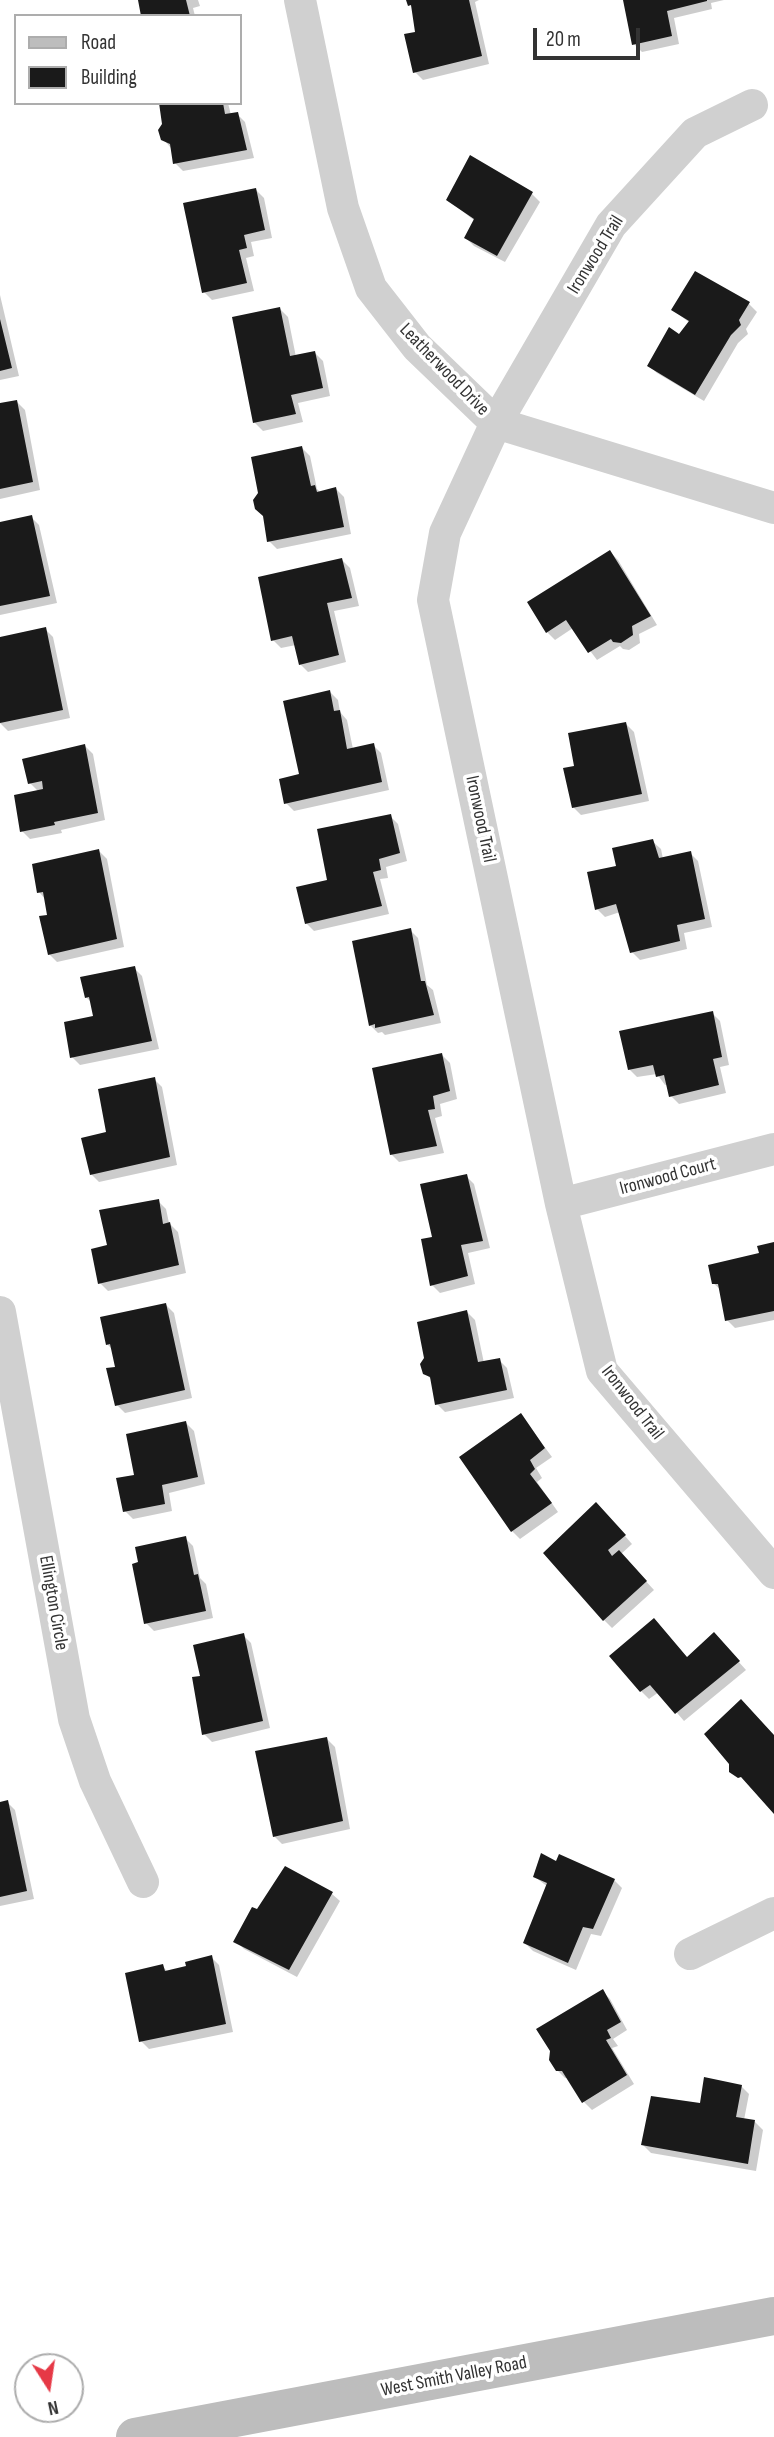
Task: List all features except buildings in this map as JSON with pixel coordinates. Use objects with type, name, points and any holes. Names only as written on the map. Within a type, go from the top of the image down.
[{"type":"main road","name":"West Smith Valley Road","points":[[135,2437],[774,2316]]},
{"type":"street","name":"Leatherwood Drive","points":[[300,0],[343,208],[371,288],[417,347],[496,423],[774,508]]},
{"type":"street","name":"Ironwood Trail","points":[[752,105],[695,133],[611,225],[496,423],[445,533],[433,600],[561,1204],[602,1371],[774,1573]]},
{"type":"street","name":"Ironwood Court","points":[[561,1204],[774,1149]]},
{"type":"street","name":"Ellington Circle","points":[[0,1312],[74,1719],[95,1781],[143,1882]]},
{"type":"street","points":[[690,1954],[774,1913]]}]
